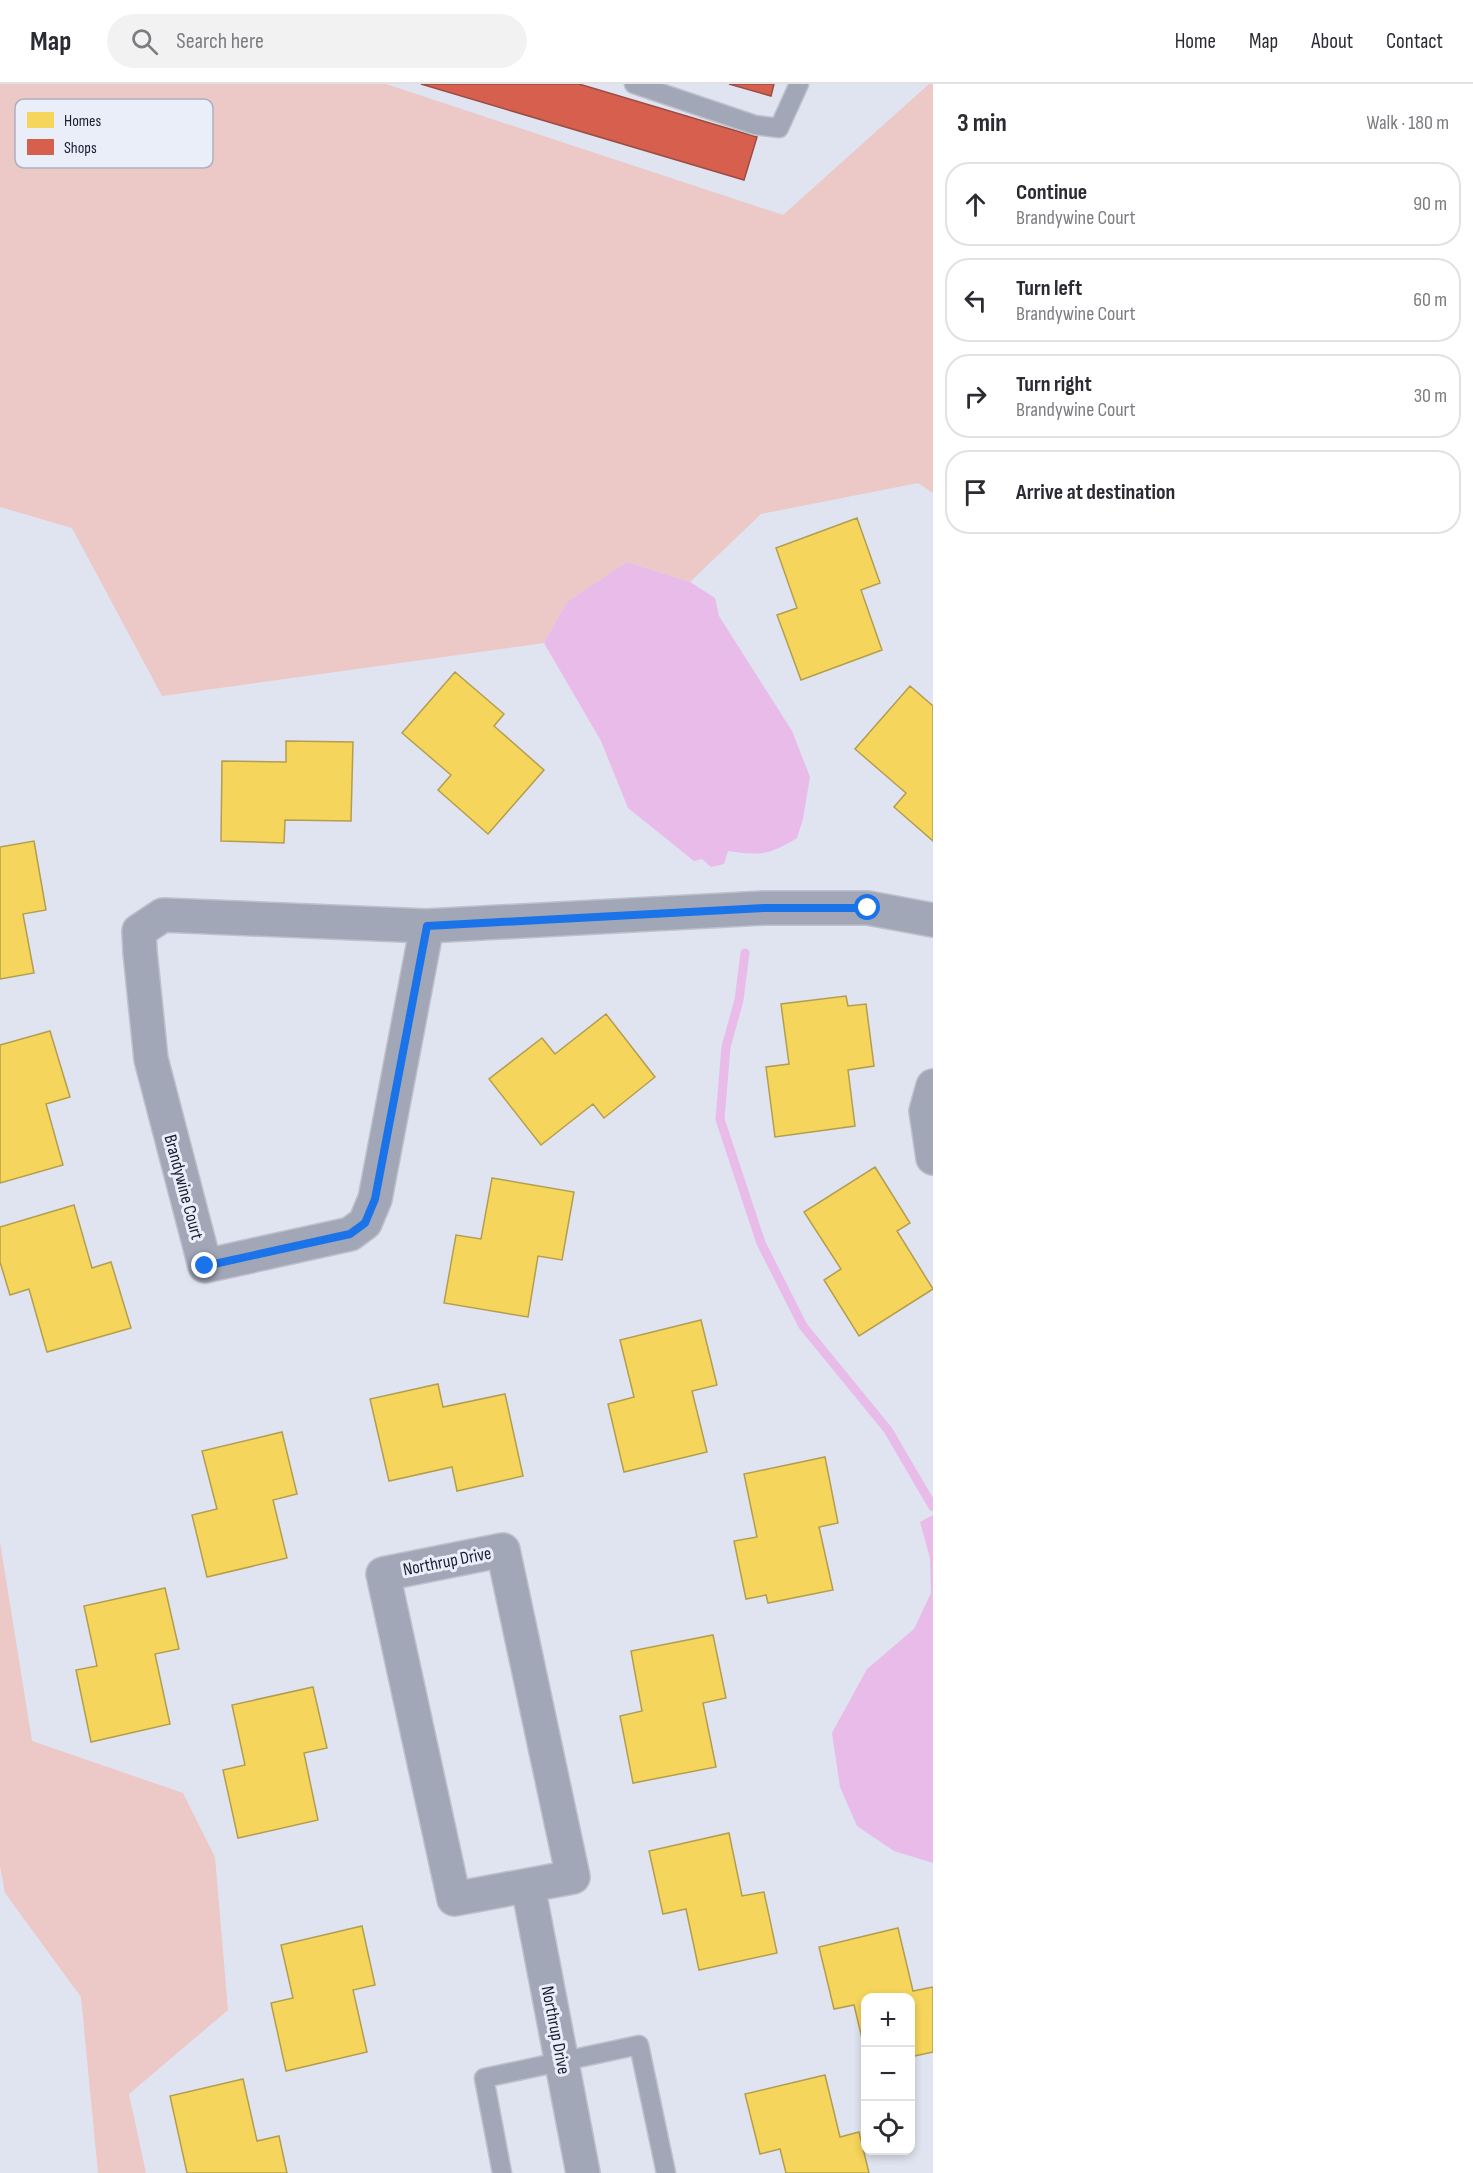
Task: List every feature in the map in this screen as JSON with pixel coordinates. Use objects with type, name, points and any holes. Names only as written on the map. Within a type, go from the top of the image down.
[{"type":"street","name":"Brandywine Court","points":[[427,926],[375,1199],[365,1223],[350,1234],[205,1266],[151,1059],[140,931],[163,915],[427,926],[764,908],[868,908],[933,920]]},
{"type":"street","points":[[933,1086],[926,1111],[933,1158]]},
{"type":"street","name":"Northrup Drive","points":[[503,1550],[573,1877],[528,1886],[454,1899],[383,1574],[503,1550]]},
{"type":"street","name":"Northrup Drive","points":[[528,1886],[583,2173]]},
{"type":"lane","points":[[634,84],[755,125],[780,128],[799,84]]},
{"type":"lane","points":[[502,2173],[484,2078],[639,2045],[666,2173]]},
{"type":"shaded area","points":[[0,84],[386,84],[783,215],[929,84],[933,84],[933,493],[918,483],[761,514],[690,582],[627,562],[567,602],[544,643],[162,696],[72,528],[0,507]]},
{"type":"shaded area","points":[[627,562],[690,582],[715,598],[719,616],[792,731],[810,777],[803,819],[797,838],[764,853],[728,851],[724,864],[711,867],[702,859],[694,861],[628,808],[601,741],[544,643],[567,602]]},
{"type":"shaded area","points":[[933,1515],[933,1863],[894,1851],[857,1826],[840,1787],[832,1733],[867,1669],[914,1629],[931,1593],[930,1558],[920,1522]]},
{"type":"shaded area","points":[[0,1542],[32,1741],[183,1793],[215,1857],[228,2010],[129,2094],[146,2173],[98,2173],[81,1997],[5,1893],[0,1866]]},
{"type":"building: Homes","points":[[857,518],[880,583],[861,590],[882,650],[801,680],[777,615],[797,608],[776,548]]},
{"type":"building: Homes","points":[[455,672],[504,714],[494,726],[544,770],[488,834],[438,790],[451,775],[402,733]]},
{"type":"building: Homes","points":[[910,686],[933,706],[933,841],[894,807],[906,793],[855,749]]},
{"type":"building: Homes","points":[[286,741],[353,742],[351,821],[285,820],[284,843],[221,841],[222,761],[286,762]]},
{"type":"building: Homes","points":[[34,841],[46,910],[23,914],[34,973],[0,979],[0,847]]},
{"type":"building: Homes","points":[[846,996],[848,1006],[866,1004],[874,1066],[848,1070],[855,1126],[775,1137],[766,1067],[789,1064],[781,1004]]},
{"type":"building: Homes","points":[[606,1014],[655,1077],[604,1118],[593,1104],[541,1145],[489,1079],[542,1038],[555,1054]]},
{"type":"building: Homes","points":[[50,1031],[70,1097],[46,1104],[63,1165],[0,1183],[0,1045]]},
{"type":"building: Homes","points":[[875,1167],[910,1223],[897,1231],[933,1289],[859,1336],[824,1280],[841,1269],[804,1212]]},
{"type":"building: Homes","points":[[492,1178],[574,1192],[562,1260],[538,1256],[528,1317],[444,1303],[456,1235],[481,1239]]},
{"type":"building: Homes","points":[[74,1205],[92,1268],[111,1262],[131,1328],[47,1352],[29,1289],[10,1295],[0,1262],[0,1227]]},
{"type":"building: Homes","points":[[701,1320],[717,1385],[692,1391],[707,1452],[624,1472],[608,1404],[634,1397],[620,1340]]},
{"type":"building: Homes","points":[[438,1384],[443,1407],[505,1394],[523,1476],[457,1491],[452,1467],[389,1481],[370,1399]]},
{"type":"building: Homes","points":[[282,1432],[297,1494],[273,1500],[287,1558],[207,1577],[192,1515],[217,1509],[202,1451]]},
{"type":"building: Homes","points":[[825,1457],[838,1523],[819,1527],[833,1590],[768,1603],[766,1595],[746,1599],[734,1541],[757,1537],[744,1474]]},
{"type":"building: Homes","points":[[165,1588],[179,1649],[155,1654],[170,1724],[91,1742],[76,1670],[97,1666],[84,1606]]},
{"type":"building: Homes","points":[[713,1635],[726,1698],[703,1703],[716,1767],[633,1783],[620,1716],[642,1711],[631,1651]]},
{"type":"building: Homes","points":[[313,1687],[327,1748],[304,1753],[318,1820],[238,1838],[223,1770],[245,1765],[232,1705]]},
{"type":"building: Homes","points":[[729,1833],[742,1896],[764,1892],[777,1953],[699,1970],[686,1909],[663,1914],[649,1851]]},
{"type":"building: Homes","points":[[362,1926],[375,1985],[353,1990],[367,2052],[286,2071],[271,2003],[293,1998],[281,1945]]},
{"type":"building: Homes","points":[[898,1928],[913,1991],[933,1987],[933,2052],[915,2056],[915,1993],[861,1993],[861,2034],[854,2005],[834,2009],[819,1947]]},
{"type":"building: Homes","points":[[825,2075],[840,2137],[859,2132],[861,2155],[865,2155],[869,2173],[786,2173],[780,2149],[760,2154],[745,2094]]},
{"type":"building: Homes","points":[[243,2079],[257,2141],[279,2136],[287,2173],[187,2173],[170,2096]]},
{"type":"building: Shops","points":[[421,84],[579,84],[757,137],[744,180]]},
{"type":"building: Shops","points":[[729,84],[774,84],[771,96]]},
{"type":"waterway","points":[[745,953],[739,1000],[726,1047],[720,1119],[761,1243],[803,1326],[888,1430],[933,1507]]},
{"type":"route","points":[[205,1266],[350,1234],[365,1223],[375,1199],[427,926],[764,908],[868,908]]}]
